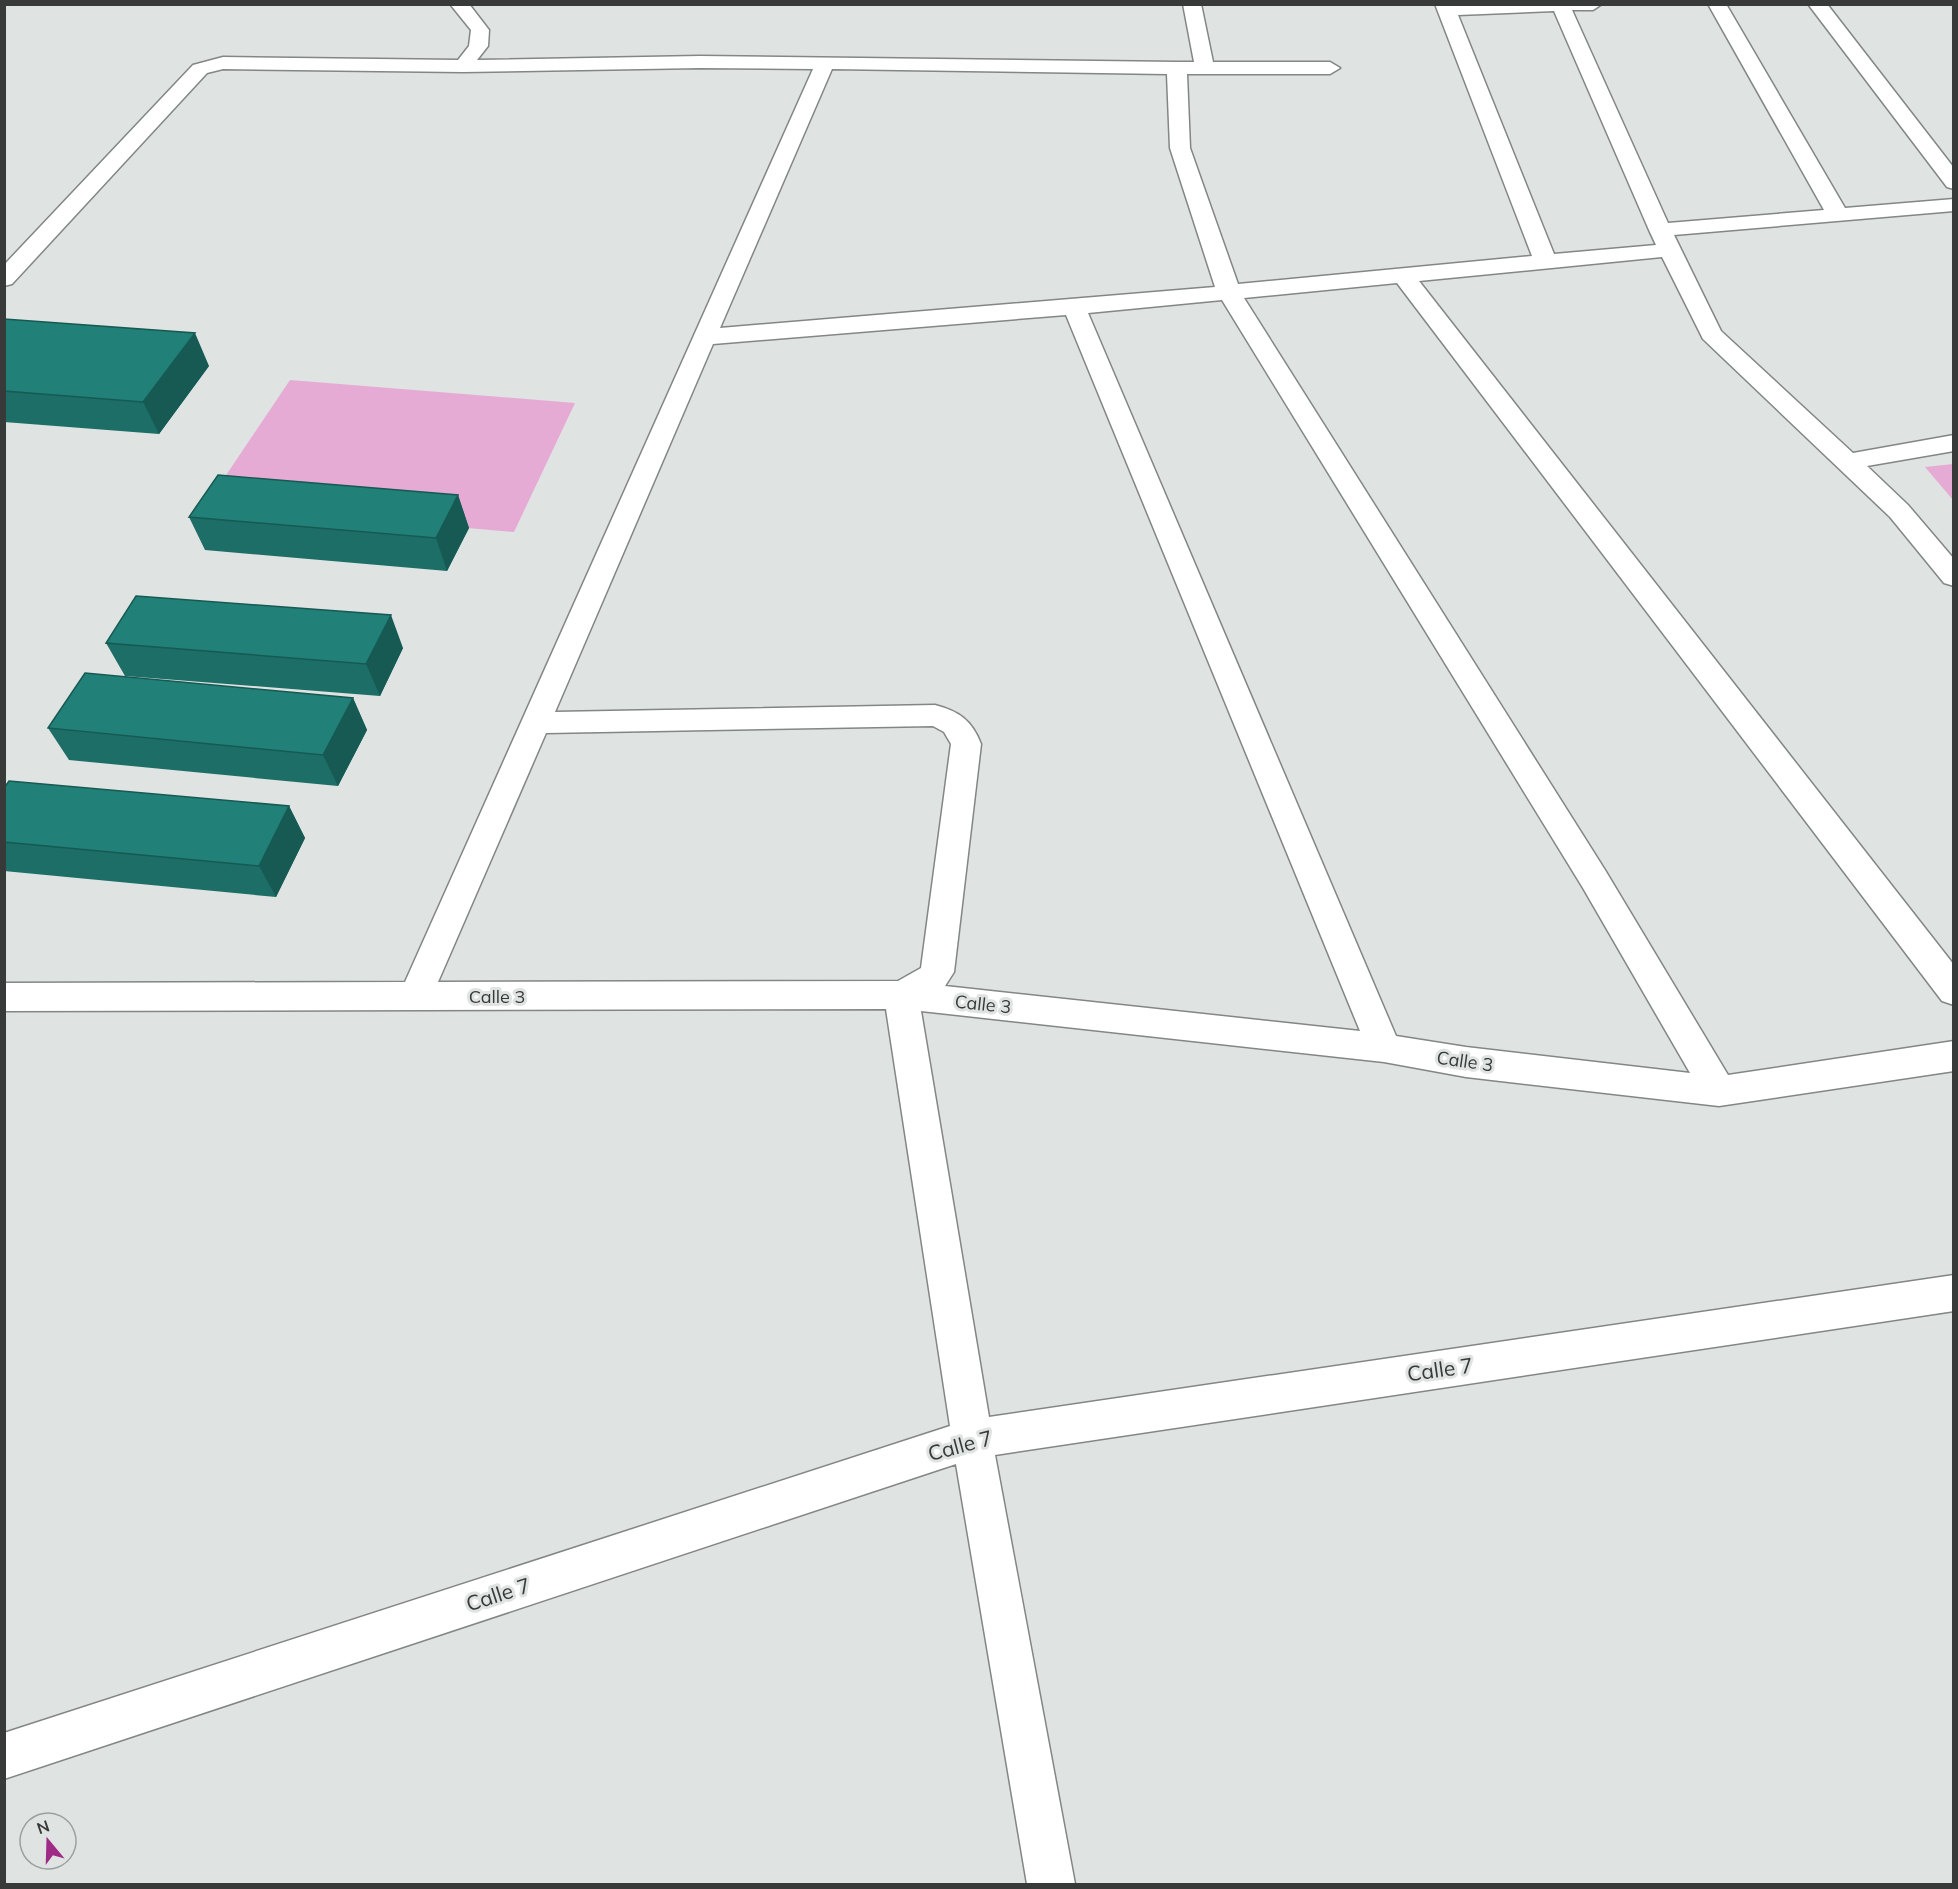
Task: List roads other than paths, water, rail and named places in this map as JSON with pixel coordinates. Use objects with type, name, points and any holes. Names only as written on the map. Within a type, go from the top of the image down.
[{"type":"street","points":[[459,4],[480,30],[478,46],[463,66]]},
{"type":"street","points":[[1192,4],[1205,68]]},
{"type":"street","points":[[1546,263],[1445,7],[1593,4]]},
{"type":"street","points":[[1717,4],[1838,215]]},
{"type":"street","points":[[1817,4],[1953,183]]},
{"type":"street","points":[[1560,6],[1665,240],[1711,334],[1899,511],[1953,577]]},
{"type":"street","points":[[4,279],[200,69],[223,63],[463,66],[825,63],[1330,68]]},
{"type":"street","points":[[415,997],[825,63]]},
{"type":"street","points":[[1177,68],[1177,122],[1180,148],[1228,290],[1594,879],[1719,1090]]},
{"type":"street","points":[[702,340],[721,335],[1074,307],[1228,290],[1546,263],[1665,240],[1838,215],[1953,205]]},
{"type":"street","points":[[1403,275],[1953,991]]},
{"type":"street","points":[[1074,307],[1384,1048]]},
{"type":"street","points":[[1847,462],[1953,443]]},
{"type":"street","points":[[534,723],[935,715],[958,727],[966,744],[937,972],[929,982],[901,995],[972,1439],[1052,1884]]},
{"type":"street","name":"Calle 3","points":[[4,997],[901,995],[1384,1048],[1467,1062],[1719,1090],[1953,1056]]},
{"type":"street","name":"Calle 7","points":[[4,1756],[972,1439],[1953,1293]]}]
